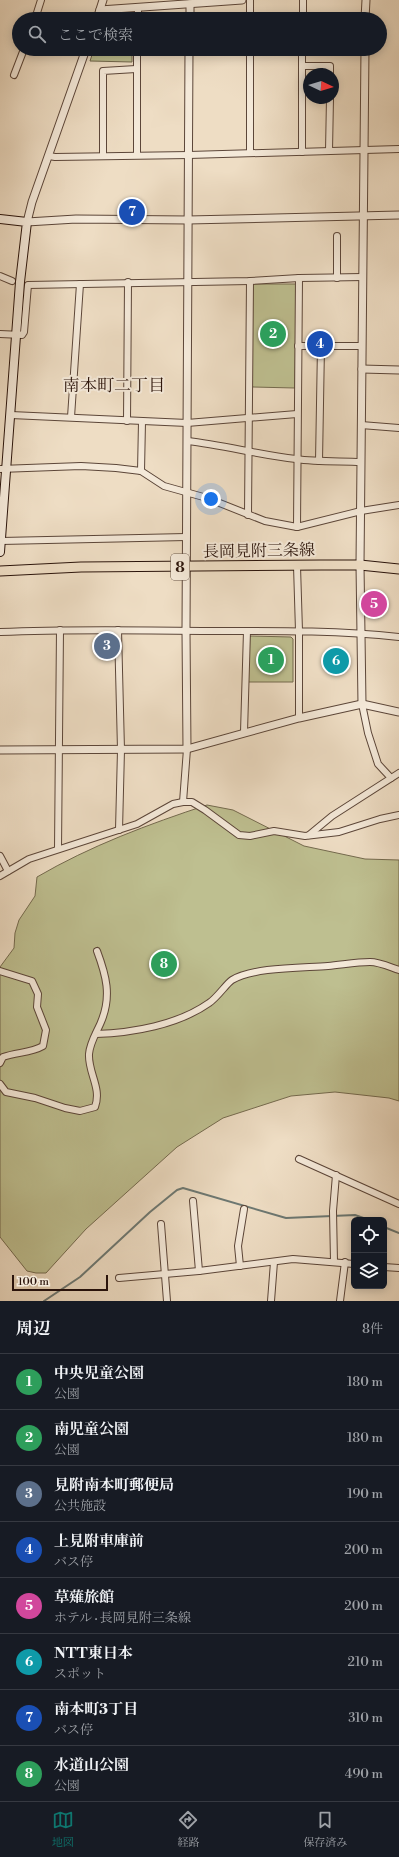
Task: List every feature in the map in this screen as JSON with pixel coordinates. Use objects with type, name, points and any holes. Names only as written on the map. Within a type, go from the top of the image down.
[{"type":"main road","points":[[0,219],[27,222],[11,415],[3,469],[0,552]]},
{"type":"main road","name":"長岡見附三条線","points":[[0,571],[81,567],[360,565],[399,569]]},
{"type":"street","points":[[37,12],[41,0]]},
{"type":"street","points":[[103,0],[100,10],[242,0]]},
{"type":"street","points":[[250,0],[250,12]]},
{"type":"street","points":[[303,0],[303,12]]},
{"type":"street","points":[[366,0],[366,12]]},
{"type":"street","points":[[190,4],[190,12]]},
{"type":"street","points":[[14,75],[21,56]]},
{"type":"street","points":[[84,56],[27,222],[76,219],[188,220],[399,215]]},
{"type":"street","points":[[137,56],[137,155]]},
{"type":"street","points":[[184,802],[187,749],[186,537],[190,56]]},
{"type":"street","points":[[250,56],[250,153]]},
{"type":"street","points":[[302,56],[302,152]]},
{"type":"street","points":[[365,56],[360,565],[362,704],[368,733],[378,764],[391,778]]},
{"type":"street","points":[[302,66],[330,66],[330,68]]},
{"type":"street","points":[[103,156],[103,71],[136,69]]},
{"type":"street","points":[[329,151],[330,104]]},
{"type":"street","points":[[49,156],[189,155],[399,149]]},
{"type":"street","points":[[337,236],[337,278]]},
{"type":"street","points":[[0,276],[12,281]]},
{"type":"street","points":[[0,334],[22,335],[24,332],[28,285],[250,281],[298,278],[363,277]]},
{"type":"street","points":[[297,527],[298,278]]},
{"type":"street","points":[[248,515],[250,281]]},
{"type":"street","points":[[127,421],[128,282]]},
{"type":"street","points":[[71,417],[80,284]]},
{"type":"street","points":[[298,346],[362,346]]},
{"type":"street","points":[[320,461],[321,346]]},
{"type":"street","points":[[362,369],[399,370]]},
{"type":"street","points":[[11,415],[187,423],[297,414]]},
{"type":"street","points":[[141,471],[142,422]]},
{"type":"street","points":[[361,425],[399,428]]},
{"type":"street","points":[[187,441],[222,445],[249,452],[298,460],[361,462]]},
{"type":"street","points":[[3,469],[81,466],[141,471],[164,486],[187,491],[265,521],[297,527],[361,510],[399,505]]},
{"type":"street","points":[[1,541],[186,537]]},
{"type":"street","points":[[297,566],[299,718]]},
{"type":"street","points":[[0,632],[60,630],[299,631],[360,633],[399,637]]},
{"type":"street","points":[[58,849],[60,630]]},
{"type":"street","points":[[118,630],[121,750],[119,830]]},
{"type":"street","points":[[244,732],[247,631]]},
{"type":"street","points":[[0,750],[187,749],[244,732],[362,704],[399,712]]},
{"type":"street","points":[[309,835],[332,816],[399,773]]},
{"type":"street","points":[[0,876],[29,859],[137,824],[173,804],[184,802],[192,802],[239,835],[250,836],[274,831],[296,835],[339,832],[380,819],[399,815]]},
{"type":"street","points":[[0,856],[8,871]]},
{"type":"street","points":[[0,1084],[6,1092],[35,1098],[80,1112],[95,1107],[98,1097],[89,1053],[102,1020],[108,984],[97,951]]},
{"type":"street","points":[[96,1034],[125,1032],[162,1024],[184,1016],[208,1004],[218,996],[231,980],[247,974],[296,967],[371,962],[399,970]]},
{"type":"street","points":[[0,971],[32,981],[38,994],[37,1007],[46,1030],[43,1046],[35,1051],[15,1053],[3,1057],[0,1063]]},
{"type":"street","points":[[299,1159],[399,1204]]},
{"type":"street","points":[[334,1262],[333,1211],[336,1175]]},
{"type":"street","points":[[193,1201],[199,1271]]},
{"type":"street","points":[[240,1266],[238,1246],[244,1209]]},
{"type":"street","points":[[161,1224],[167,1301]]},
{"type":"street","points":[[119,1278],[199,1271],[293,1259],[351,1263]]},
{"type":"street","points":[[271,1301],[274,1262]]},
{"type":"street","points":[[340,1301],[345,1262]]},
{"type":"street","points":[[387,1267],[399,1268]]},
{"type":"green space","points":[[92,56],[132,56],[132,62],[90,61]]},
{"type":"green space","points":[[252,284],[296,284],[295,388],[253,387],[251,384]]},
{"type":"green space","points":[[251,636],[291,637],[293,639],[293,682],[248,682],[248,639]]},
{"type":"green space","points":[[207,805],[233,810],[304,846],[365,859],[399,860],[399,1101],[389,1098],[335,1092],[291,1096],[223,1118],[177,1147],[86,1229],[46,1273],[27,1271],[0,1237],[0,967],[14,948],[15,933],[19,920],[35,896],[37,877],[78,855],[120,836]]},
{"type":"waterway","points":[[44,1301],[80,1277],[150,1212],[177,1190],[183,1188],[286,1218],[355,1215],[361,1217]]},
{"type":"waterway","points":[[387,1228],[399,1233]]},
{"type":"place","name":"南本町3丁目","points":[[132,212]]},
{"type":"place","name":"南児童公園","points":[[273,334]]},
{"type":"place","name":"上見附車庫前","points":[[320,344]]},
{"type":"place","name":"草薙旅館","points":[[374,604]]},
{"type":"place","name":"見附南本町郵便局","points":[[107,646]]},
{"type":"place","name":"中央児童公園","points":[[271,660]]},
{"type":"place","name":"NTT東日本","points":[[336,661]]},
{"type":"place","name":"水道山公園","points":[[164,964]]},
{"type":"district","name":"南本町二丁目","points":[[114,386]]}]
